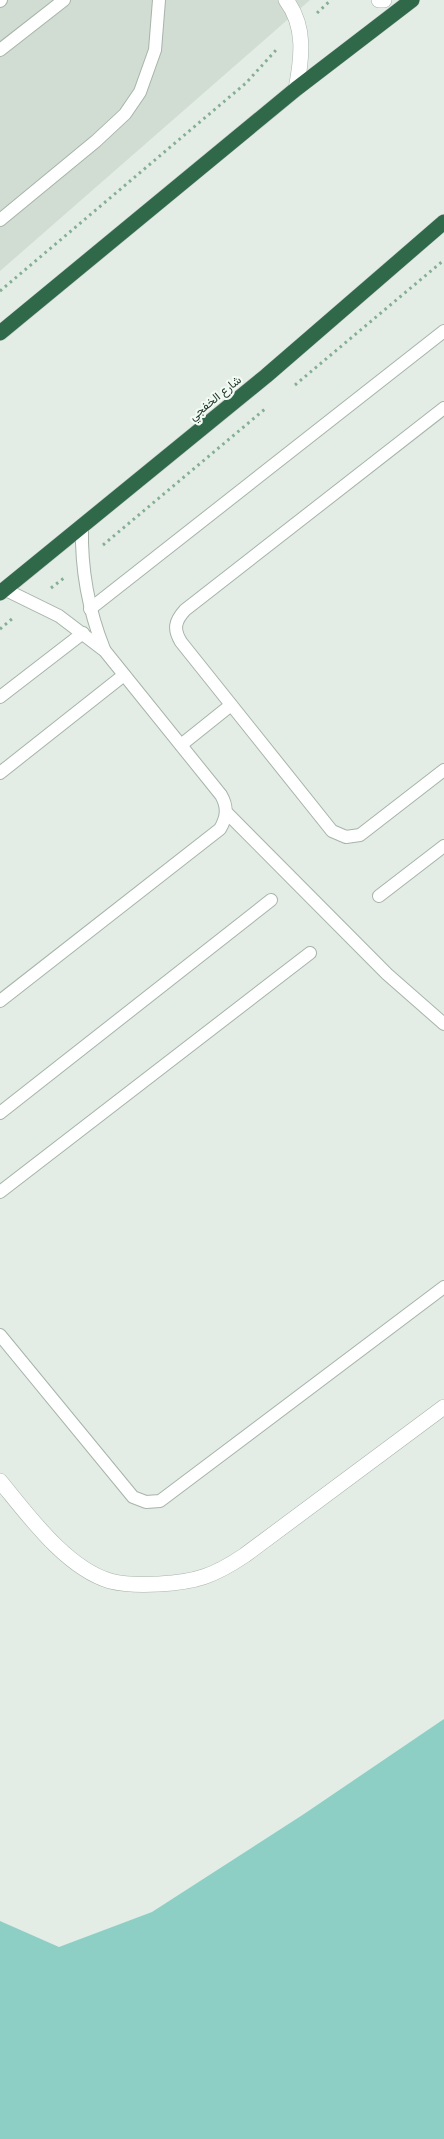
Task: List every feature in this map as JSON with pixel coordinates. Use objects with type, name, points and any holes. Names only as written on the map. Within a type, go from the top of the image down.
[{"type":"highway","points":[[0,333],[296,88],[412,0]]},
{"type":"highway","name":"شارع الخفجي","points":[[2,591],[266,376],[444,222]]},
{"type":"street","points":[[286,0],[292,8],[302,46],[302,59],[296,88]]},
{"type":"street","points":[[379,0],[384,0]]},
{"type":"street","points":[[0,1481],[40,1528],[65,1553],[87,1570],[108,1580],[136,1586],[174,1584],[201,1580],[225,1569],[245,1556],[444,1407]]},
{"type":"lane","points":[[0,50],[64,0]]},
{"type":"lane","points":[[0,220],[96,141],[125,114],[140,92],[155,50],[160,0]]},
{"type":"lane","points":[[90,609],[444,332]]},
{"type":"lane","points":[[444,408],[178,617],[175,625],[176,634],[181,642],[322,821],[332,831],[346,837],[360,835],[444,770]]},
{"type":"lane","points":[[82,527],[82,563],[90,609],[105,651]]},
{"type":"lane","points":[[0,1001],[220,829],[225,821],[226,812],[225,803],[221,795],[105,651],[59,616],[33,602],[2,591]]},
{"type":"lane","points":[[0,697],[83,633]]},
{"type":"lane","points":[[0,773],[124,675]]},
{"type":"lane","points":[[181,745],[231,705]]},
{"type":"lane","points":[[226,812],[387,974],[444,1024]]},
{"type":"lane","points":[[379,896],[444,846]]},
{"type":"lane","points":[[0,1113],[271,900]]},
{"type":"lane","points":[[0,1192],[310,952]]},
{"type":"lane","points":[[0,1335],[133,1496],[146,1502],[160,1501],[444,1287]]},
{"type":"path","points":[[0,291],[246,83],[274,51],[332,0]]},
{"type":"path","points":[[289,390],[444,260]]},
{"type":"path","points":[[0,629],[266,409]]},
{"type":"shaded area","points":[[0,0],[310,0],[0,271]]},
{"type":"water","points":[[444,1719],[444,2139],[0,2139],[0,1921],[59,1947],[152,1912],[304,1814]]}]
